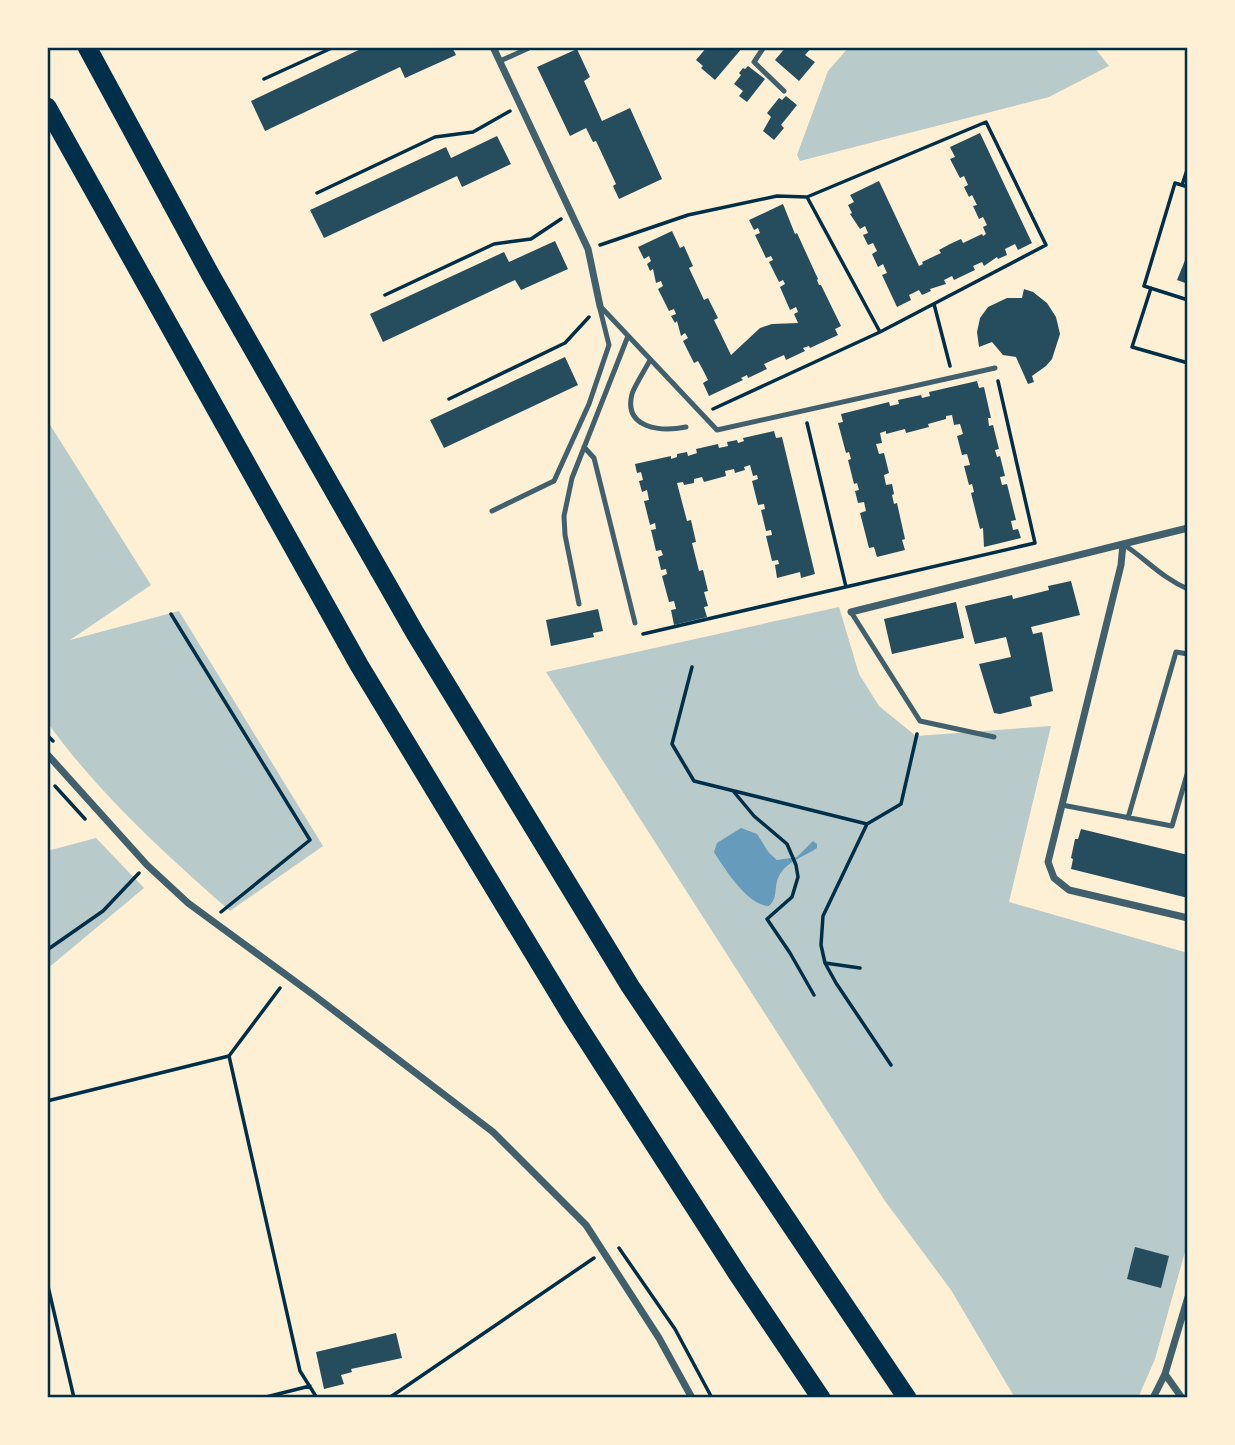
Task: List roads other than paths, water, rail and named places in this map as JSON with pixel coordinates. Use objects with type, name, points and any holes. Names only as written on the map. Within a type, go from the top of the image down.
[{"type":"highway","points":[[87,47],[210,274],[429,657],[630,986],[907,1398]]},
{"type":"highway","points":[[47,107],[359,665],[571,1015],[821,1398]]},
{"type":"street","points":[[494,47],[588,249],[600,306]]},
{"type":"street","points":[[851,612],[1188,528]]},
{"type":"street","points":[[1123,544],[1121,565],[1048,862],[1054,878],[1069,890],[1188,918]]},
{"type":"street","points":[[47,754],[148,865],[188,903],[493,1132],[586,1225],[659,1338],[692,1398]]},
{"type":"street","points":[[1153,1398],[1165,1374],[1188,1297]]},
{"type":"street","points":[[1165,1374],[1182,1398]]},
{"type":"lane","points":[[500,61],[531,47]]},
{"type":"lane","points":[[764,47],[754,62],[783,91]]},
{"type":"lane","points":[[600,306],[717,430],[995,368]]},
{"type":"lane","points":[[492,511],[554,481],[589,404],[609,345],[600,306]]},
{"type":"lane","points":[[579,604],[565,535],[564,516],[572,478],[628,337]]},
{"type":"lane","points":[[650,360],[632,393],[634,415],[642,424],[652,429],[686,427]]},
{"type":"lane","points":[[584,447],[594,458],[635,623]]},
{"type":"lane","points":[[1123,544],[1145,558],[1168,581],[1188,589]]},
{"type":"lane","points":[[851,612],[920,722],[994,737]]},
{"type":"lane","points":[[1129,818],[1175,652],[1188,654]]},
{"type":"lane","points":[[1062,805],[1172,826],[1188,771]]},
{"type":"water","points":[[741,828],[757,834],[777,860],[797,857],[813,841],[817,844],[817,848],[783,870],[778,878],[774,899],[769,906],[753,900],[745,893],[714,852],[717,843]]}]
